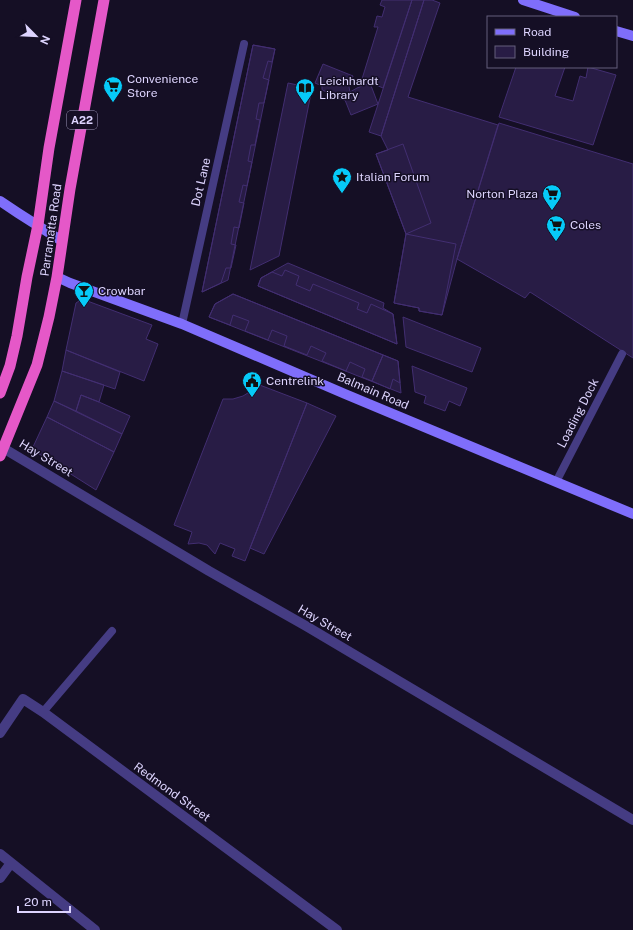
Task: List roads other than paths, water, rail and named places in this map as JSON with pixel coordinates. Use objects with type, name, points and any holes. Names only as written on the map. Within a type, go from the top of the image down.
[{"type":"highway","name":"Parramatta Road","points":[[0,393],[10,366],[17,336],[38,225],[48,155],[76,0]]},
{"type":"highway","name":"Parramatta Road","points":[[2,452],[37,365],[49,317],[104,0]]},
{"type":"main road","points":[[524,0],[572,16]]},
{"type":"main road","points":[[617,30],[633,36]]},
{"type":"main road","points":[[0,201],[62,241]]},
{"type":"main road","name":"Balmain Road","points":[[57,277],[182,324],[633,514]]},
{"type":"street","name":"Hay Street","points":[[2,452],[306,626],[633,820]]},
{"type":"street","name":"Redmond Street","points":[[0,733],[23,699],[43,712],[326,927],[337,930]]},
{"type":"street","points":[[0,854],[95,930]]},
{"type":"street","points":[[0,878],[11,863]]},
{"type":"lane","name":"Dot Lane","points":[[182,324],[244,44]]},
{"type":"lane","name":"Loading Dock","points":[[556,482],[622,354]]},
{"type":"lane","points":[[43,712],[112,631]]},
{"type":"place","name":"Convenience Store","points":[[113,103]]},
{"type":"place","name":"Leichhardt Library","points":[[305,105]]},
{"type":"place","name":"Italian Forum","points":[[342,194]]},
{"type":"place","name":"Norton Plaza","points":[[552,211]]},
{"type":"place","name":"Coles","points":[[556,242]]},
{"type":"place","name":"Crowbar","points":[[84,308]]},
{"type":"place","name":"Centrelink","points":[[252,398]]}]
